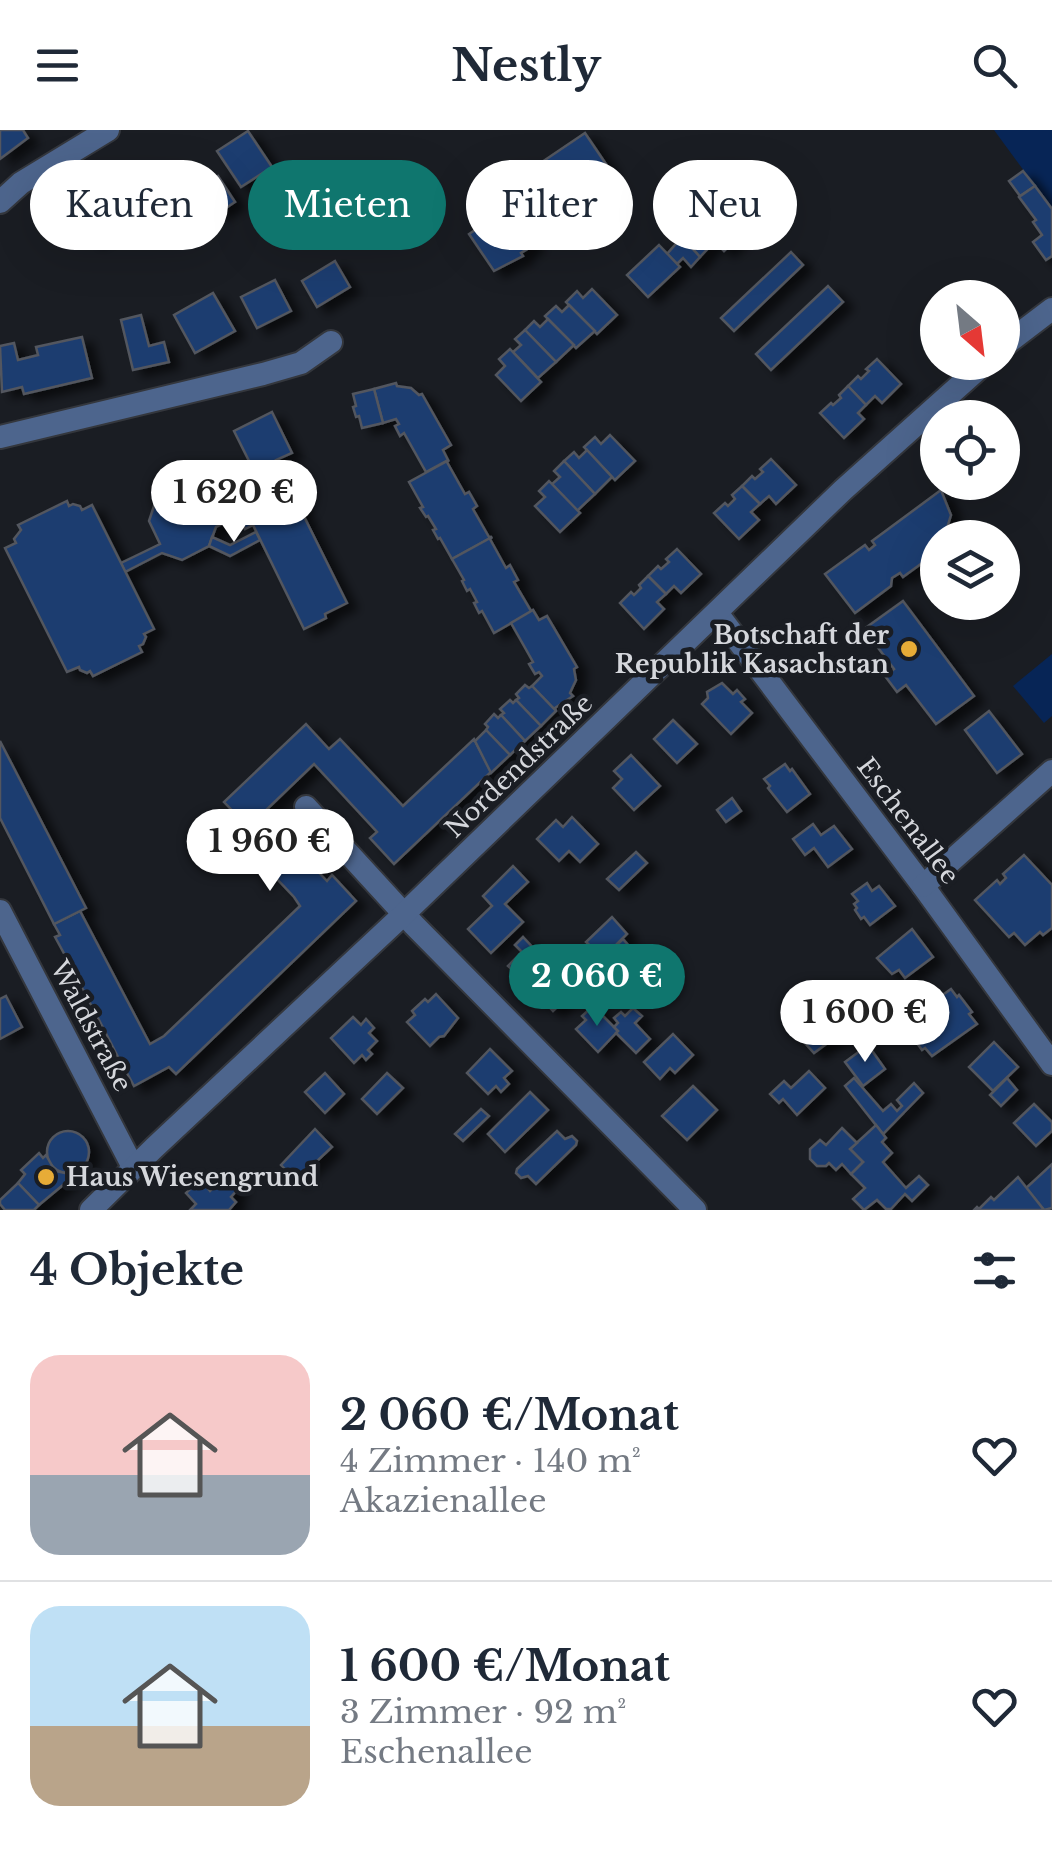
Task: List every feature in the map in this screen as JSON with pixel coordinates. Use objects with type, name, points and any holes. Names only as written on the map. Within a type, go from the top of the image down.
[{"type":"street","points":[[0,202],[21,182],[108,130]]},
{"type":"street","points":[[1020,334],[1052,308]]},
{"type":"street","points":[[0,437],[263,374],[301,363],[331,342]]},
{"type":"street","name":"Nordendstraße","points":[[91,1210],[405,914],[843,490],[966,380]]},
{"type":"street","name":"Eschenallee","points":[[717,613],[1052,1064]]},
{"type":"street","points":[[923,886],[1052,771]]},
{"type":"street","points":[[306,807],[414,925],[695,1210]]},
{"type":"street","name":"Waldstraße","points":[[0,911],[134,1167]]},
{"type":"shaded area","points":[[994,130],[1052,130],[1052,209]]},
{"type":"shaded area","points":[[1052,654],[1052,716],[1044,723],[1013,686]]},
{"type":"building","points":[[0,130],[23,130],[28,138],[0,159]]},
{"type":"building","points":[[248,131],[267,160],[248,160],[248,182],[241,187],[228,168],[228,160],[223,160],[217,151]]},
{"type":"building","points":[[585,133],[603,160],[545,160]]},
{"type":"building","points":[[1023,171],[1035,186],[1020,196],[1009,181]]},
{"type":"building","points":[[1035,186],[1052,209],[1052,256],[1046,260],[1033,242],[1042,235],[1033,222],[1036,220],[1019,197]]},
{"type":"building","points":[[480,250],[526,250],[521,253],[523,256],[494,271]]},
{"type":"building","points":[[654,250],[664,250],[680,267],[648,297],[627,275]]},
{"type":"building","points":[[671,250],[694,250],[700,257],[691,267],[683,258],[677,264],[667,254]]},
{"type":"building","points":[[791,252],[803,265],[734,331],[721,318]]},
{"type":"building","points":[[335,261],[350,287],[317,307],[302,281]]},
{"type":"building","points":[[275,280],[291,311],[257,328],[241,297]]},
{"type":"building","points":[[828,286],[843,302],[771,370],[756,354]]},
{"type":"building","points":[[592,289],[617,315],[597,334],[566,302],[577,291],[583,298]]},
{"type":"building","points":[[213,293],[235,331],[195,353],[174,315]]},
{"type":"building","points":[[569,305],[595,331],[576,348],[545,316],[556,306],[562,312]]},
{"type":"building","points":[[141,315],[149,346],[164,342],[169,362],[133,370],[121,320]]},
{"type":"building","points":[[548,319],[574,345],[556,362],[525,330],[534,321],[540,327]]},
{"type":"building","points":[[525,330],[556,362],[538,378],[513,352],[521,345],[515,339]]},
{"type":"building","points":[[82,337],[92,378],[24,394],[22,387],[2,392],[0,346],[14,343],[18,360],[38,355],[36,347]]},
{"type":"building","points":[[510,349],[541,382],[521,401],[496,375],[505,366],[499,359]]},
{"type":"building","points":[[877,359],[901,384],[882,403],[875,396],[866,405],[848,386],[858,376],[861,379]]},
{"type":"building","points":[[396,383],[422,394],[451,445],[443,450],[448,460],[426,472],[404,433],[400,436],[396,419],[383,423],[374,389]]},
{"type":"building","points":[[848,386],[866,405],[858,413],[864,419],[844,438],[820,413],[841,398],[839,395]]},
{"type":"building","points":[[374,389],[383,423],[362,428],[353,407],[353,394]]},
{"type":"building","points":[[272,412],[292,453],[276,460],[347,603],[304,629],[253,525],[245,529],[228,494],[258,479],[234,431]]},
{"type":"building","points":[[610,435],[635,461],[615,480],[584,447],[595,437],[601,444]]},
{"type":"building","points":[[587,450],[612,477],[595,494],[564,461],[574,452],[579,458]]},
{"type":"building","points":[[771,459],[796,485],[776,504],[769,496],[760,504],[742,486],[763,472],[760,469]]},
{"type":"building","points":[[449,460],[492,537],[452,559],[420,508],[423,507],[409,482]]},
{"type":"building","points":[[564,461],[595,494],[577,511],[552,484],[560,477],[554,471]]},
{"type":"building","points":[[549,481],[580,513],[560,532],[535,506],[545,497],[539,491]]},
{"type":"building","points":[[742,486],[760,504],[751,512],[759,520],[739,539],[714,513],[725,503],[728,506],[735,499],[732,495]]},
{"type":"building","points":[[177,490],[197,497],[208,519],[218,514],[224,523],[216,527],[209,546],[182,560],[162,553],[125,572],[121,563],[160,544],[149,521],[156,500]]},
{"type":"building","points":[[927,500],[945,500],[949,520],[920,520],[920,565],[903,577],[900,573],[892,578],[891,586],[855,613],[825,574],[865,545],[869,550],[875,545],[872,541]]},
{"type":"building","points":[[67,501],[69,506],[80,506],[82,510],[92,505],[154,629],[144,634],[139,646],[142,652],[93,676],[79,667],[67,672],[5,548],[16,543],[14,539],[21,530],[18,525]]},
{"type":"building","points":[[256,532],[260,540],[230,556],[209,546],[212,537],[230,545]]},
{"type":"building","points":[[492,537],[506,568],[510,565],[518,580],[514,582],[531,611],[534,610],[494,633],[482,611],[479,613],[474,603],[477,602],[470,589],[467,591],[452,559]]},
{"type":"building","points":[[677,549],[701,574],[681,593],[674,586],[666,594],[648,576],[669,562],[666,559]]},
{"type":"building","points":[[648,576],[666,594],[657,602],[664,609],[644,629],[620,603],[631,592],[634,595]]},
{"type":"building","name":"Botschaft der Republik Kasachstan","points":[[903,601],[974,696],[936,724],[906,685],[897,692],[885,676],[894,669],[864,629]]},
{"type":"building","points":[[533,610],[539,620],[547,616],[577,667],[570,693],[573,696],[556,711],[532,686],[542,676],[539,672],[535,674],[529,664],[533,662],[511,623]]},
{"type":"building","points":[[722,683],[733,694],[737,690],[745,699],[741,702],[752,713],[731,734],[702,704],[708,698],[707,692]]},
{"type":"building","points":[[525,685],[532,686],[556,711],[541,726],[516,700],[516,694]]},
{"type":"building","points":[[516,700],[541,726],[525,741],[501,715],[504,713],[500,709]]},
{"type":"building","points":[[989,711],[1022,754],[997,773],[965,730]]},
{"type":"building","points":[[494,714],[498,718],[501,715],[525,741],[510,755],[486,730],[485,724]]},
{"type":"building","points":[[673,720],[697,744],[677,763],[654,739]]},
{"type":"building","points":[[306,724],[329,749],[340,739],[403,806],[474,739],[491,772],[394,864],[370,838],[377,832],[314,764],[262,814],[327,881],[332,875],[356,901],[176,1074],[169,1067],[134,1086],[66,964],[54,924],[80,911],[150,1044],[164,1036],[300,906],[237,837],[248,827],[224,802]]},
{"type":"building","points":[[486,730],[510,755],[491,773],[475,741]]},
{"type":"building","points":[[0,741],[86,908],[54,924],[0,818]]},
{"type":"building","points":[[631,755],[660,786],[634,810],[613,788],[622,779],[614,771]]},
{"type":"building","points":[[785,764],[810,794],[787,812],[764,779]]},
{"type":"building","points":[[732,798],[741,811],[726,822],[717,810]]},
{"type":"building","points":[[572,817],[598,844],[580,862],[569,851],[559,861],[537,839],[556,820],[563,827]]},
{"type":"building","points":[[813,824],[821,835],[834,826],[852,849],[828,867],[814,848],[805,855],[793,839]]},
{"type":"building","points":[[636,852],[647,863],[619,890],[607,879]]},
{"type":"building","points":[[1024,855],[1052,885],[1052,928],[1043,935],[1040,932],[1025,945],[1014,933],[1009,937],[975,900],[997,880],[1000,884],[1006,878],[1003,874]]},
{"type":"building","points":[[513,866],[528,882],[505,904],[523,922],[491,953],[468,929],[492,906],[483,896]]},
{"type":"building","points":[[867,883],[872,891],[879,886],[895,906],[870,925],[855,910],[858,901],[852,894]]},
{"type":"building","points":[[612,917],[627,934],[603,958],[586,942]]},
{"type":"building","points":[[912,929],[933,957],[905,978],[899,970],[892,974],[877,958]]},
{"type":"building","points":[[523,937],[538,953],[517,974],[508,966],[522,952],[515,945]]},
{"type":"building","points":[[623,939],[629,946],[610,965],[603,958]]},
{"type":"building","points":[[561,946],[572,958],[563,966],[559,961],[537,983],[530,976]]},
{"type":"building","points":[[559,961],[581,985],[553,1011],[542,999],[547,994],[537,983]]},
{"type":"building","points":[[951,989],[972,1012],[969,1014],[977,1024],[932,1056],[925,1048],[922,1050],[906,1021]]},
{"type":"building","points":[[436,994],[458,1018],[430,1046],[407,1022],[415,1015],[412,1011]]},
{"type":"building","points":[[6,996],[22,1027],[0,1039],[0,999]]},
{"type":"building","points":[[825,996],[848,1028],[814,1053],[793,1030],[804,1021],[800,1015]]},
{"type":"building","points":[[593,1006],[618,1031],[598,1052],[576,1029]]},
{"type":"building","points":[[633,1008],[642,1016],[635,1023],[650,1039],[636,1053],[614,1027],[618,1023],[614,1018],[621,1012],[625,1016]]},
{"type":"building","points":[[353,1017],[361,1025],[366,1019],[374,1028],[369,1033],[377,1041],[368,1050],[372,1054],[366,1060],[362,1055],[354,1063],[331,1038]]},
{"type":"building","points":[[673,1034],[693,1055],[675,1073],[670,1068],[660,1079],[644,1062]]},
{"type":"building","points":[[994,1042],[1018,1067],[993,1091],[969,1067]]},
{"type":"building","points":[[868,1045],[885,1069],[863,1086],[845,1062]]},
{"type":"building","points":[[490,1049],[512,1071],[504,1078],[509,1084],[501,1092],[496,1086],[488,1094],[467,1073]]},
{"type":"building","points":[[809,1071],[825,1088],[797,1115],[783,1099],[779,1103],[770,1094],[784,1081],[791,1088]]},
{"type":"building","points":[[325,1073],[344,1094],[325,1113],[305,1092]]},
{"type":"building","points":[[387,1073],[403,1088],[377,1114],[362,1099]]},
{"type":"building","points":[[854,1078],[883,1111],[891,1104],[897,1111],[902,1106],[897,1100],[914,1083],[923,1093],[883,1134],[845,1086]]},
{"type":"building","points":[[1007,1078],[1017,1090],[1001,1106],[990,1095]]},
{"type":"building","points":[[693,1086],[717,1110],[687,1140],[662,1116]]},
{"type":"building","points":[[530,1092],[548,1110],[505,1152],[488,1134]]},
{"type":"building","points":[[1034,1104],[1052,1122],[1052,1131],[1036,1146],[1014,1123]]},
{"type":"building","points":[[481,1109],[489,1116],[463,1141],[455,1134]]},
{"type":"building","points":[[876,1125],[886,1138],[882,1142],[892,1153],[883,1162],[906,1188],[919,1176],[928,1185],[912,1201],[905,1194],[891,1209],[877,1200],[864,1210],[853,1199],[865,1188],[851,1174],[863,1162],[850,1149]]},
{"type":"building","points":[[842,1128],[857,1143],[850,1149],[863,1162],[851,1174],[842,1164],[836,1170],[829,1163],[817,1166],[810,1159],[810,1149],[820,1140],[826,1145]]},
{"type":"building","points":[[315,1129],[332,1147],[296,1181],[281,1165]]},
{"type":"building","points":[[68,1131],[83,1137],[89,1152],[83,1167],[68,1173],[53,1167],[47,1152],[53,1137]]},
{"type":"building","points":[[557,1131],[565,1139],[572,1136],[576,1145],[536,1184],[528,1176],[521,1178],[517,1169]]},
{"type":"building","name":"Haus Wiesengrund","points":[[39,1153],[43,1158],[46,1155],[55,1171],[70,1174],[69,1180],[39,1205],[18,1183],[25,1174],[21,1170]]},
{"type":"building","points":[[1052,1164],[1052,1208],[1044,1210],[1026,1188]]},
{"type":"building","points":[[227,1175],[239,1188],[231,1197],[236,1202],[229,1210],[190,1210],[196,1204],[186,1193],[200,1179],[210,1191]]},
{"type":"building","points":[[1018,1177],[1044,1210],[974,1210],[991,1197],[994,1200]]},
{"type":"building","points":[[18,1183],[39,1205],[34,1210],[5,1210],[0,1204]]},
{"type":"place","name":"Botschaft der Republik Kasachstan","points":[[909,649]]},
{"type":"place","name":"Haus Wiesengrund","points":[[46,1177]]}]
